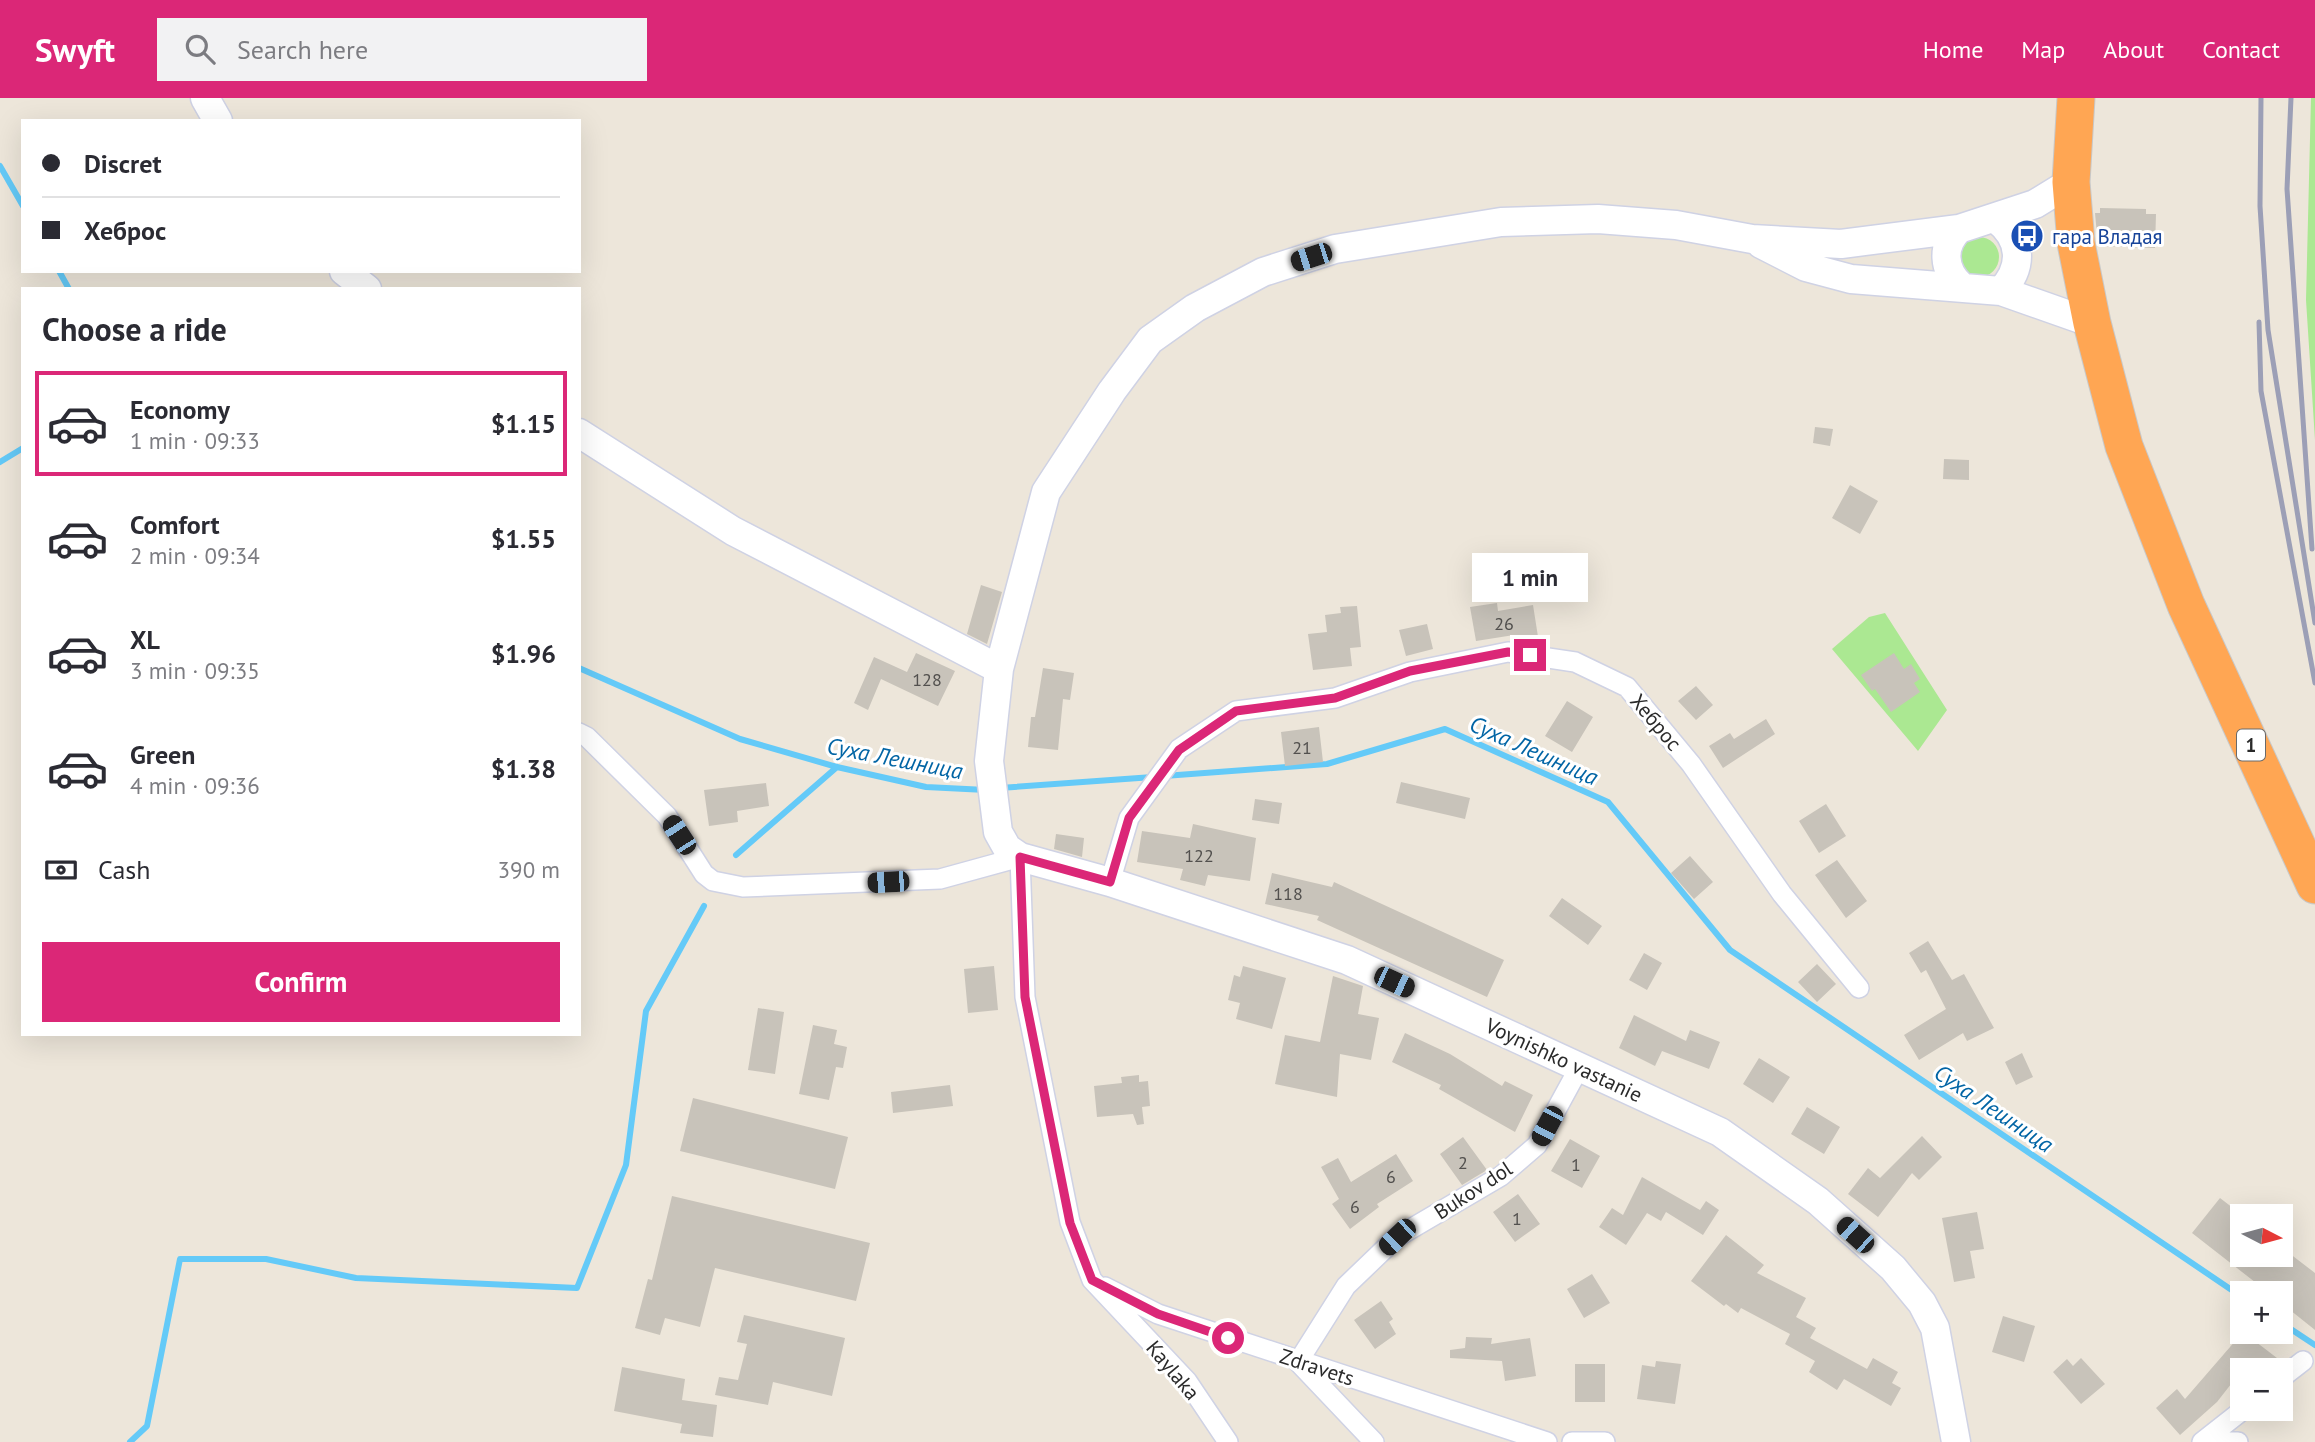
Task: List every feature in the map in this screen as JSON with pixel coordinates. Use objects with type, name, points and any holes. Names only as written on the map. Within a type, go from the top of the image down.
[{"type":"highway","name":"1","points":[[2076,98],[2071,182],[2076,243],[2092,323],[2124,446],[2182,593],[2315,885]]},
{"type":"street","points":[[205,98],[217,119]]},
{"type":"street","points":[[1020,857],[1007,848],[998,832],[991,790],[999,669],[1046,492],[1112,391],[1150,340],[1195,308],[1263,272],[1335,249],[1501,222],[1598,219],[1676,225],[1752,239],[1841,244],[1959,229],[2035,204],[2071,182]]},
{"type":"street","points":[[1996,219],[2015,239],[2018,253],[2017,268],[2001,291]]},
{"type":"street","points":[[1959,229],[1948,245],[1945,257],[1948,270],[1961,286]]},
{"type":"street","points":[[1752,239],[1806,267],[1850,279],[2001,291],[2092,323]]},
{"type":"street","points":[[347,273],[364,287]]},
{"type":"street","points":[[581,434],[733,531],[999,669]]},
{"type":"street","name":"Хеброс","points":[[1110,882],[1129,818],[1172,758],[1179,750],[1236,711],[1335,698],[1410,671],[1508,652],[1575,662],[1627,687],[1691,764],[1783,894],[1859,988]]},
{"type":"street","points":[[581,734],[667,816],[705,874],[713,881],[743,887],[940,879],[1020,857]]},
{"type":"street","name":"Voynishko vastanie","points":[[1020,857],[1110,882],[1347,960],[1720,1132],[1818,1201],[1892,1268],[1922,1303],[1935,1328],[1956,1442]]},
{"type":"street","name":"Kaylaka","points":[[1020,857],[1025,997],[1070,1223],[1092,1280],[1186,1381],[1228,1442]]},
{"type":"street","name":"Bukov dol","points":[[1298,1362],[1346,1286],[1397,1237],[1501,1177],[1537,1145],[1579,1068]]},
{"type":"street","name":"Zdravets","points":[[1092,1280],[1158,1314],[1548,1442]]},
{"type":"street","points":[[2293,1369],[2303,1361]]},
{"type":"street","points":[[1298,1362],[1374,1442]]},
{"type":"street","points":[[2202,1442],[2230,1420]]},
{"type":"street","points":[[1572,1442],[1605,1442]]},
{"type":"street","points":[[2202,1442],[2238,1442]]},
{"type":"green space","points":[[2311,98],[2315,98],[2315,440],[2306,300]]},
{"type":"green space","points":[[1979,237],[1987,238],[1993,243],[1998,249],[1998,265],[1993,271],[1987,276],[1979,277],[1971,276],[1965,271],[1960,265],[1959,257],[1960,249],[1965,243],[1971,238]]},
{"type":"green space","points":[[1885,613],[1947,710],[1918,751],[1832,649],[1869,617]]},
{"type":"building","points":[[2100,208],[2146,209],[2146,214],[2156,214],[2155,248],[2098,246],[2095,213],[2100,213]]},
{"type":"building","points":[[1815,427],[1833,429],[1830,446],[1813,443]]},
{"type":"building","points":[[1944,459],[1969,460],[1969,480],[1943,479]]},
{"type":"building","points":[[1850,485],[1878,501],[1860,534],[1832,518]]},
{"type":"building","points":[[981,585],[1002,592],[987,644],[967,634]]},
{"type":"building","points":[[1497,603],[1498,611],[1533,605],[1539,643],[1515,641],[1514,635],[1476,641],[1470,607]]},
{"type":"building","points":[[1357,606],[1361,647],[1350,648],[1352,666],[1313,670],[1308,634],[1327,632],[1325,615],[1341,613],[1340,607]]},
{"type":"building","points":[[1427,624],[1433,649],[1406,656],[1399,630]]},
{"type":"building","points":[[916,653],[955,671],[938,706],[881,679],[868,710],[854,703],[874,657],[907,672]]},
{"type":"building","points":[[1894,653],[1904,669],[1911,664],[1920,679],[1914,683],[1920,692],[1891,712],[1861,675]]},
{"type":"building","points":[[1043,668],[1074,673],[1070,700],[1063,699],[1058,750],[1028,747],[1031,717],[1035,717]]},
{"type":"building","points":[[1696,686],[1713,705],[1696,720],[1678,701]]},
{"type":"building","points":[[1567,701],[1593,717],[1572,752],[1545,736]]},
{"type":"building","points":[[1766,719],[1775,734],[1723,768],[1709,746],[1730,733],[1734,739]]},
{"type":"building","points":[[1319,727],[1323,762],[1285,766],[1281,732]]},
{"type":"building","points":[[1401,782],[1470,798],[1465,819],[1396,803]]},
{"type":"building","points":[[766,783],[769,806],[737,811],[738,822],[709,826],[704,790]]},
{"type":"building","points":[[1255,799],[1282,803],[1279,824],[1252,820]]},
{"type":"building","points":[[1826,804],[1846,836],[1819,853],[1799,821]]},
{"type":"building","points":[[1193,824],[1256,838],[1250,881],[1208,875],[1205,886],[1180,880],[1183,869],[1137,862],[1142,831],[1190,838]]},
{"type":"building","points":[[1056,834],[1084,838],[1082,857],[1054,849]]},
{"type":"building","points":[[1690,856],[1713,882],[1694,899],[1671,873]]},
{"type":"building","points":[[1837,860],[1867,901],[1846,918],[1815,875]]},
{"type":"building","points":[[1272,873],[1332,887],[1334,882],[1504,960],[1487,997],[1317,920],[1319,916],[1265,904]]},
{"type":"building","points":[[1562,898],[1602,926],[1588,945],[1549,916]]},
{"type":"building","points":[[1928,941],[1952,980],[1964,974],[1994,1028],[1967,1041],[1963,1033],[1919,1060],[1904,1035],[1946,1009],[1926,970],[1921,973],[1909,953]]},
{"type":"building","points":[[1644,953],[1662,963],[1647,990],[1629,980]]},
{"type":"building","points":[[1817,964],[1836,984],[1817,1002],[1798,982]]},
{"type":"building","points":[[994,966],[998,1010],[968,1013],[964,969]]},
{"type":"building","points":[[1243,966],[1286,978],[1272,1029],[1236,1019],[1240,1003],[1228,1000],[1234,975],[1240,977]]},
{"type":"building","points":[[1333,976],[1363,986],[1358,1014],[1379,1018],[1371,1060],[1340,1054],[1337,1097],[1275,1084],[1285,1035],[1320,1042]]},
{"type":"building","points":[[758,1008],[784,1012],[775,1074],[748,1070]]},
{"type":"building","points":[[1634,1015],[1686,1041],[1690,1030],[1720,1042],[1709,1069],[1662,1051],[1655,1066],[1619,1048]]},
{"type":"building","points":[[813,1025],[837,1030],[834,1044],[847,1047],[843,1068],[836,1067],[829,1100],[799,1094]]},
{"type":"building","points":[[1405,1033],[1450,1054],[1502,1086],[1505,1081],[1533,1095],[1515,1132],[1439,1089],[1441,1085],[1392,1062]]},
{"type":"building","points":[[2022,1053],[2033,1077],[2016,1085],[2005,1062]]},
{"type":"building","points":[[1759,1058],[1790,1077],[1773,1103],[1743,1084]]},
{"type":"building","points":[[1139,1075],[1139,1082],[1148,1081],[1150,1106],[1142,1107],[1144,1124],[1137,1125],[1133,1114],[1097,1117],[1094,1086],[1122,1083],[1121,1077]]},
{"type":"building","points":[[950,1085],[953,1106],[893,1113],[891,1092]]},
{"type":"building","points":[[693,1098],[848,1137],[835,1189],[680,1151]]},
{"type":"building","points":[[1807,1107],[1840,1127],[1824,1154],[1791,1134]]},
{"type":"building","points":[[1922,1136],[1942,1157],[1919,1180],[1912,1173],[1878,1217],[1848,1194],[1868,1168],[1880,1178]]},
{"type":"building","points":[[1463,1137],[1487,1170],[1462,1185],[1440,1154]]},
{"type":"building","points":[[1570,1139],[1600,1156],[1582,1188],[1551,1171]]},
{"type":"building","points":[[1396,1154],[1413,1181],[1377,1204],[1379,1207],[1350,1229],[1332,1204],[1339,1199],[1321,1167],[1338,1158],[1351,1182]]},
{"type":"building","points":[[1642,1177],[1700,1210],[1706,1201],[1719,1210],[1703,1235],[1666,1212],[1661,1221],[1647,1213],[1626,1245],[1599,1227],[1612,1208],[1623,1215]]},
{"type":"building","points":[[1518,1194],[1540,1224],[1515,1242],[1493,1212]]},
{"type":"building","points":[[672,1196],[870,1243],[856,1301],[715,1268],[700,1327],[665,1318],[660,1335],[635,1328],[648,1279],[652,1280]]},
{"type":"building","points":[[2220,1198],[2230,1206],[2230,1263],[2192,1233]]},
{"type":"building","points":[[1977,1212],[1984,1249],[1970,1251],[1975,1278],[1954,1282],[1942,1218]]},
{"type":"building","points":[[1726,1235],[1764,1265],[1757,1273],[1806,1298],[1796,1317],[1816,1328],[1810,1338],[1867,1369],[1873,1358],[1898,1372],[1892,1383],[1901,1388],[1891,1406],[1844,1379],[1837,1390],[1809,1372],[1815,1361],[1785,1344],[1790,1334],[1741,1308],[1738,1313],[1726,1304],[1724,1306],[1691,1281]]},
{"type":"building","points":[[2293,1256],[2315,1273],[2315,1330],[2293,1312],[2293,1281],[2254,1281],[2236,1267],[2293,1267]]},
{"type":"building","points":[[1592,1274],[1610,1303],[1584,1318],[1567,1289]]},
{"type":"building","points":[[1381,1301],[1393,1319],[1389,1322],[1396,1334],[1375,1349],[1354,1320]]},
{"type":"building","points":[[744,1315],[845,1338],[832,1396],[773,1382],[768,1405],[715,1395],[719,1377],[738,1380],[747,1344],[737,1342]]},
{"type":"building","points":[[2003,1316],[2035,1326],[2024,1362],[1992,1352]]},
{"type":"building","points":[[1466,1337],[1492,1338],[1491,1344],[1530,1338],[1536,1376],[1505,1381],[1502,1361],[1450,1358],[1450,1350],[1465,1348]]},
{"type":"building","points":[[2233,1344],[2259,1344],[2277,1358],[2230,1358],[2230,1385],[2217,1402],[2180,1435],[2156,1408],[2177,1389],[2185,1399]]},
{"type":"building","points":[[2081,1358],[2105,1384],[2081,1404],[2053,1372],[2067,1359],[2073,1366]]},
{"type":"building","points":[[1656,1361],[1681,1364],[1675,1404],[1637,1399],[1642,1365],[1655,1367]]},
{"type":"building","points":[[1575,1364],[1605,1364],[1605,1402],[1575,1402]]},
{"type":"building","points":[[622,1367],[685,1379],[682,1400],[717,1405],[713,1437],[680,1433],[682,1424],[614,1411]]},
{"type":"waterway","points":[[0,166],[21,203]]},
{"type":"waterway","points":[[60,273],[68,287]]},
{"type":"waterway","name":"Суха Лешница","points":[[0,462],[21,449]]},
{"type":"waterway","name":"Суха Лешница","points":[[581,669],[740,739],[837,767],[926,787],[986,790]]},
{"type":"waterway","name":"Суха Лешница","points":[[1164,776],[1327,764],[1445,729],[1608,802],[1730,950],[2230,1289]]},
{"type":"waterway","points":[[736,855],[837,767]]},
{"type":"waterway","name":"Суха Лешница","points":[[1000,788],[1153,777]]},
{"type":"waterway","points":[[130,1442],[147,1426],[180,1259],[266,1259],[356,1278],[577,1288],[626,1165],[646,1011],[704,906]]},
{"type":"waterway","name":"Суха Лешница","points":[[2293,1331],[2315,1345]]},
{"type":"railway","points":[[2261,98],[2260,206],[2268,330],[2315,623]]},
{"type":"railway","points":[[2291,98],[2287,189],[2312,549]]},
{"type":"railway","points":[[2259,322],[2261,391],[2315,683]]},
{"type":"place","name":"гара Владая","points":[[2027,236]]},
{"type":"route","points":[[1228,1338],[1158,1314],[1092,1280],[1070,1223],[1025,997],[1020,857],[1110,882],[1129,818],[1179,750],[1236,711],[1335,698],[1410,671],[1508,652],[1530,655]]}]
